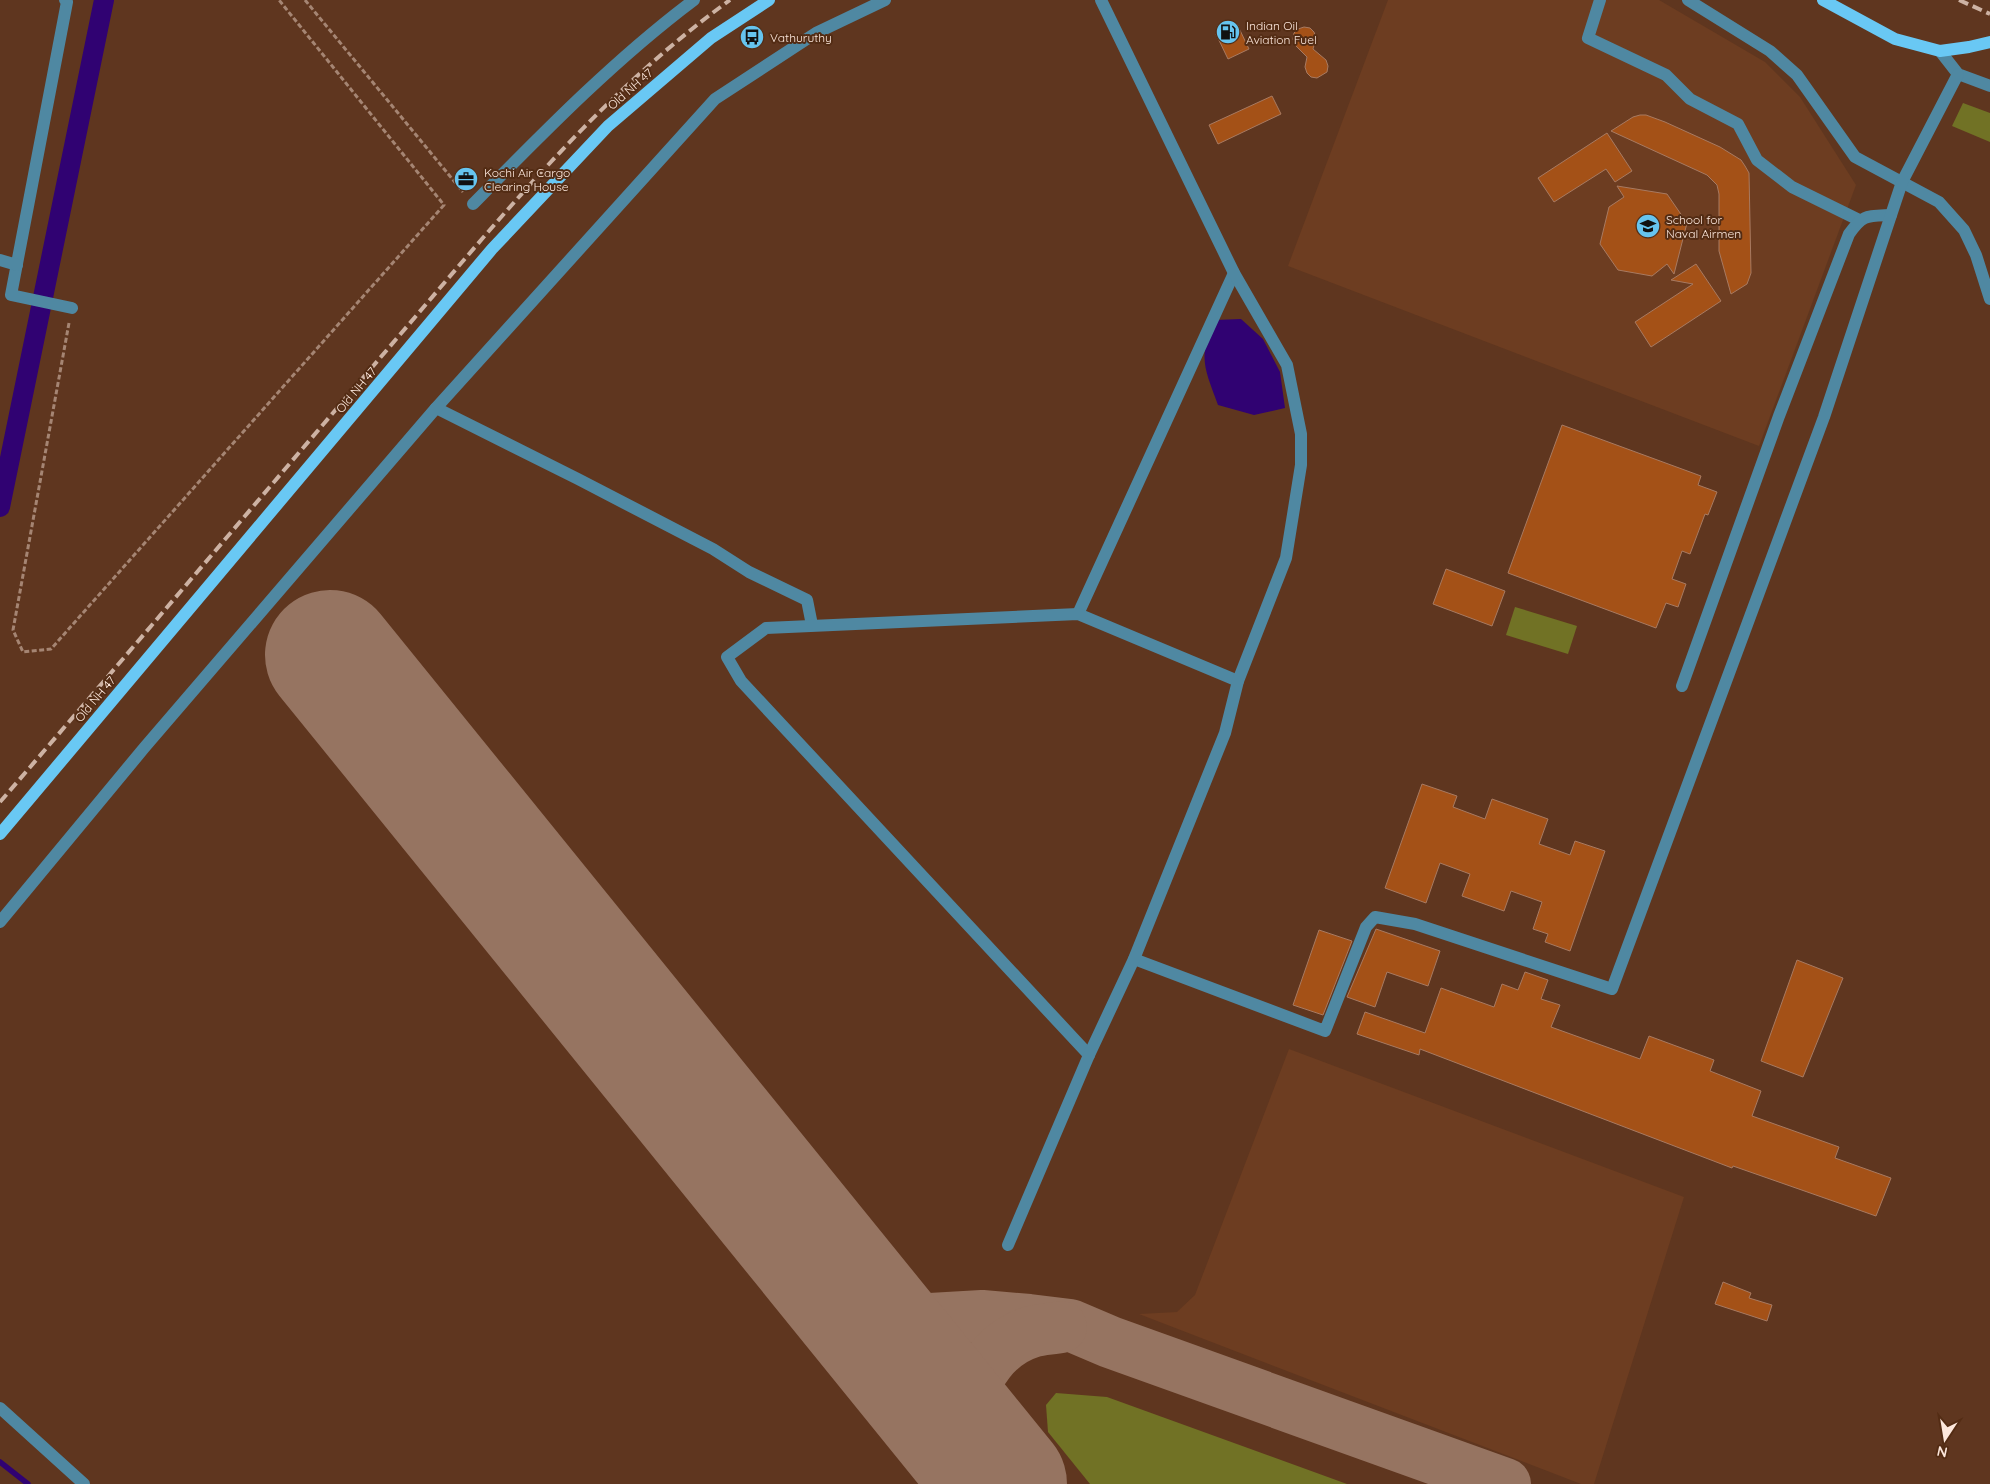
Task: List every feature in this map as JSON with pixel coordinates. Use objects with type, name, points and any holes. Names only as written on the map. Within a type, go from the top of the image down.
[{"type":"main road","name":"Old NH 47","points":[[0,834],[492,250],[608,126],[711,38],[768,0]]},
{"type":"main road","points":[[1823,0],[1895,39],[1940,51],[1990,42]]},
{"type":"street","points":[[65,0],[67,2],[11,295],[72,308]]},
{"type":"street","points":[[473,204],[540,136],[654,30],[694,0]]},
{"type":"street","points":[[0,922],[144,748],[436,408],[714,99],[816,33],[885,0]]},
{"type":"street","points":[[1008,1245],[1089,1055],[1134,959],[1225,734],[1238,681],[1286,558],[1301,465],[1301,434],[1287,365],[1234,273],[1101,0]]},
{"type":"street","points":[[1600,0],[1588,38],[1666,75],[1690,98],[1738,124],[1757,160],[1785,182],[1859,220]]},
{"type":"street","points":[[1688,0],[1770,51],[1797,75],[1855,157],[1939,202],[1964,230],[1976,255],[1990,299]]},
{"type":"street","points":[[1940,51],[1958,74],[1990,86]]},
{"type":"street","points":[[1134,959],[1325,1031],[1366,927],[1375,917],[1415,924],[1612,989],[1824,417],[1902,182],[1958,74]]},
{"type":"street","points":[[1682,686],[1786,398],[1849,234],[1859,220],[1870,216],[1891,215]]},
{"type":"street","points":[[0,260],[17,265]]},
{"type":"street","points":[[1078,614],[1234,273]]},
{"type":"street","points":[[436,408],[714,549],[749,572],[807,600],[812,625]]},
{"type":"street","points":[[1089,1055],[741,681],[727,657],[766,628],[1078,614],[1238,681]]},
{"type":"street","points":[[0,1408],[84,1484]]},
{"type":"path","points":[[72,308],[13,630],[23,652],[51,649],[444,205],[279,0]]},
{"type":"path","points":[[305,0],[473,204]]},
{"type":"shaded area","name":"School for Naval Airmen","points":[[1388,0],[1659,0],[1765,62],[1800,97],[1856,185],[1759,446],[1288,266]]},
{"type":"shaded area","points":[[1963,103],[1990,113],[1990,142],[1952,126]]},
{"type":"shaded area","points":[[1241,319],[1263,339],[1280,372],[1285,408],[1254,415],[1218,405],[1205,363],[1206,344],[1215,320]]},
{"type":"shaded area","points":[[1515,607],[1577,626],[1568,654],[1506,635]]},
{"type":"shaded area","points":[[1289,1049],[1684,1197],[1594,1484],[1581,1484],[1139,1314],[1177,1312],[1195,1295]]},
{"type":"shaded area","points":[[1056,1393],[1107,1397],[1347,1484],[1090,1484],[1048,1432],[1046,1405]]},
{"type":"building","points":[[1237,24],[1249,49],[1228,59],[1216,34]]},
{"type":"building","points":[[1304,27],[1310,28],[1314,32],[1316,38],[1313,49],[1326,60],[1328,66],[1327,72],[1317,78],[1311,77],[1307,73],[1305,67],[1307,57],[1295,45],[1293,39],[1294,33]]},
{"type":"building","points":[[1272,96],[1281,114],[1218,144],[1209,125]]},
{"type":"building","points":[[1646,115],[1665,122],[1720,147],[1741,160],[1749,173],[1751,273],[1747,284],[1731,294],[1719,251],[1719,194],[1717,185],[1707,175],[1611,131],[1633,117]]},
{"type":"building","points":[[1607,133],[1632,171],[1615,182],[1606,169],[1554,202],[1538,178]]},
{"type":"building","points":[[1617,186],[1667,194],[1687,223],[1674,274],[1667,264],[1652,276],[1618,270],[1600,244],[1609,207],[1624,197]]},
{"type":"building","points":[[1696,264],[1721,301],[1651,347],[1635,322],[1693,284],[1671,280]]},
{"type":"building","points":[[1562,425],[1701,476],[1698,485],[1717,492],[1708,515],[1705,514],[1690,554],[1682,551],[1672,579],[1686,584],[1678,607],[1666,603],[1656,628],[1508,573]]},
{"type":"building","points":[[1446,569],[1505,591],[1492,626],[1433,604]]},
{"type":"building","points":[[1422,784],[1457,796],[1453,807],[1485,819],[1492,799],[1548,819],[1539,844],[1570,855],[1575,841],[1605,851],[1570,951],[1545,942],[1548,934],[1533,929],[1542,902],[1511,891],[1504,911],[1462,896],[1470,874],[1440,863],[1426,903],[1385,888]]},
{"type":"building","points":[[1376,929],[1440,951],[1428,986],[1387,972],[1375,1007],[1347,997]]},
{"type":"building","points":[[1319,930],[1352,941],[1323,1015],[1293,1005]]},
{"type":"building","points":[[1797,960],[1843,978],[1803,1077],[1761,1061]]},
{"type":"building","points":[[1525,972],[1548,980],[1541,999],[1560,1005],[1551,1027],[1640,1059],[1649,1036],[1714,1060],[1710,1071],[1761,1091],[1752,1116],[1839,1147],[1835,1158],[1891,1178],[1876,1216],[1733,1166],[1732,1168],[1420,1049],[1419,1055],[1357,1034],[1365,1012],[1425,1033],[1441,988],[1494,1007],[1502,984],[1518,990]]},
{"type":"building","points":[[1723,1282],[1751,1293],[1749,1298],[1772,1305],[1767,1321],[1715,1304]]},
{"type":"waterway","points":[[0,507],[104,0]]},
{"type":"waterway","points":[[0,1462],[28,1484]]},
{"type":"taxiway","points":[[817,1256],[864,1299],[891,1316],[913,1320],[982,1316],[1070,1325],[1110,1342],[1505,1484]]},
{"type":"taxiway","points":[[1002,1484],[978,1428],[974,1409],[974,1396],[977,1384],[989,1361],[1009,1343],[1031,1332],[1061,1327]]},
{"type":"runway","points":[[330,655],[1002,1484]]},
{"type":"railway","points":[[0,802],[475,247],[554,158],[638,75],[730,0]]},
{"type":"railway","points":[[1959,0],[1990,14]]},
{"type":"place","name":"Indian Oil Aviation Fuel","points":[[1228,32]]},
{"type":"place","name":"Vathuruthy","points":[[752,37]]},
{"type":"place","name":"Kochi Air Cargo Clearing House","points":[[466,179]]},
{"type":"place","name":"School for Naval Airmen","points":[[1648,226]]}]
